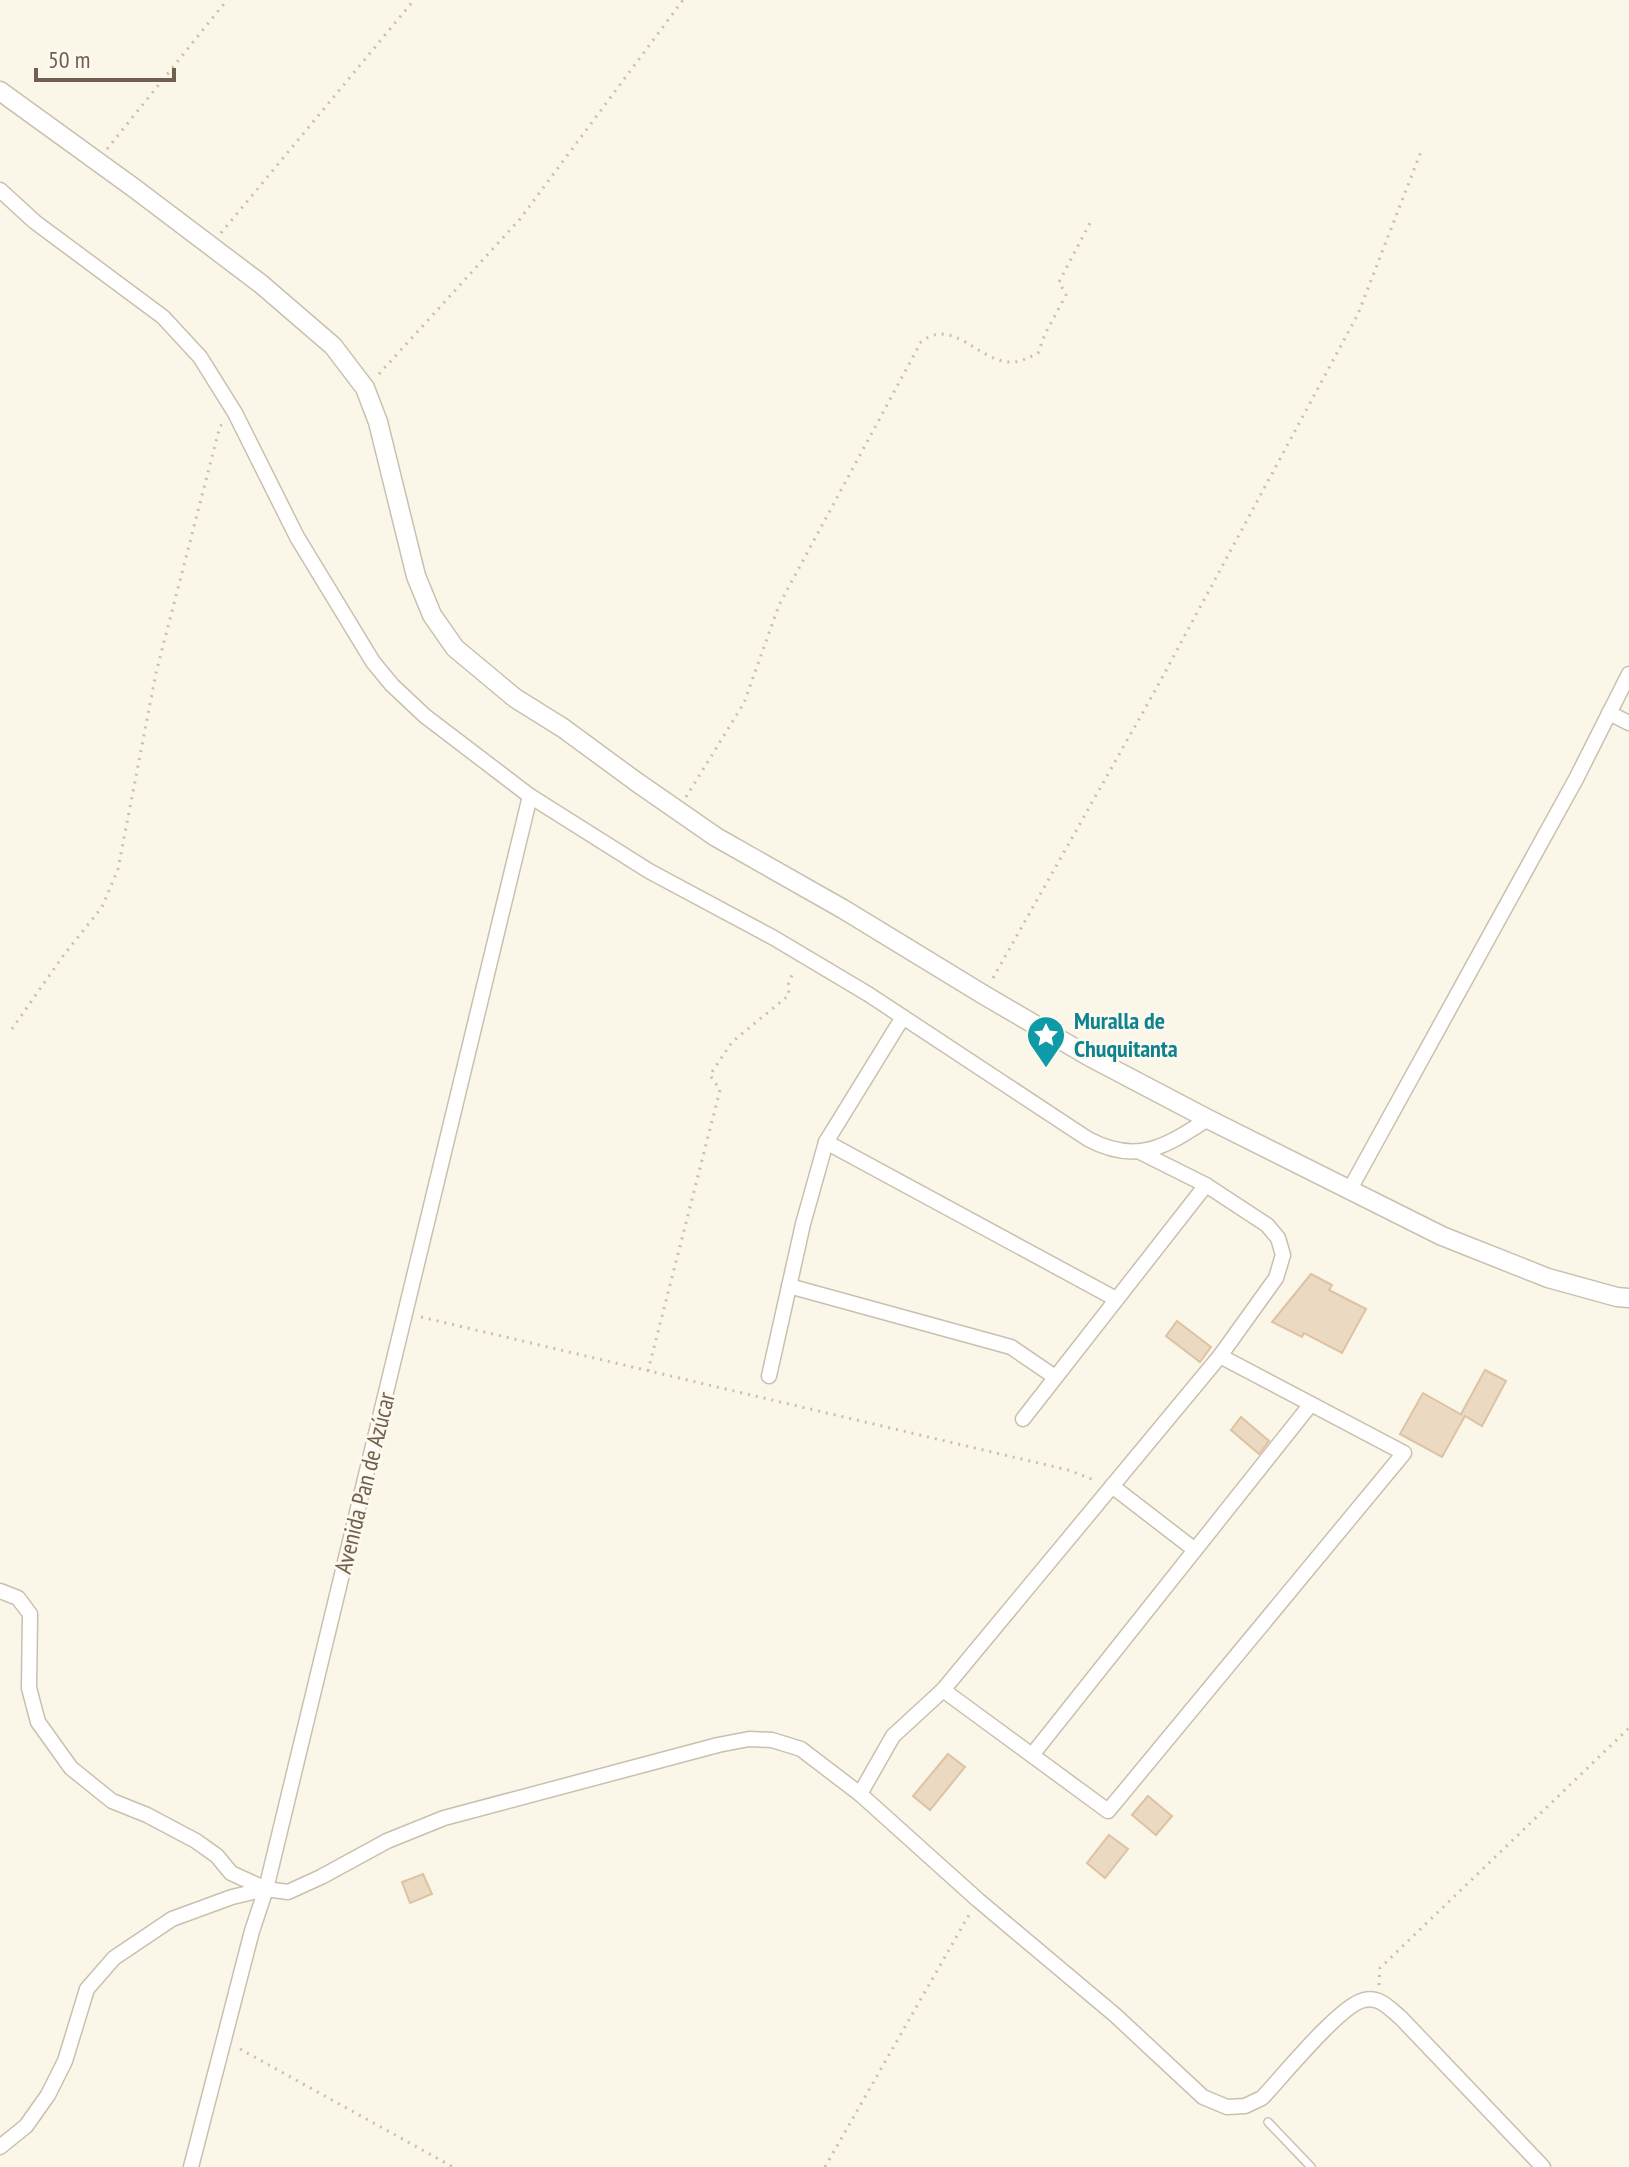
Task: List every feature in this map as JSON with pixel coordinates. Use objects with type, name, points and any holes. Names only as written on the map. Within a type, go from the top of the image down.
[{"type":"street","points":[[0,91],[261,284],[333,346],[365,388],[378,422],[416,576],[432,615],[455,648],[515,698],[563,728],[716,837],[1090,1057],[1442,1236],[1535,1273],[1629,1298]]},
{"type":"street","points":[[0,190],[35,222],[163,317],[200,357],[235,413],[297,537],[373,662],[425,716],[530,796],[649,871],[801,954],[1108,1150],[1140,1152],[1174,1142],[1208,1119]]},
{"type":"street","points":[[1350,1189],[1568,792],[1629,674]]},
{"type":"street","points":[[1609,713],[1629,723]]},
{"type":"street","name":"Avenida Pan de Azúcar","points":[[191,2167],[252,1931],[266,1889],[530,796]]},
{"type":"street","points":[[769,1376],[803,1224],[826,1142],[903,1017]]},
{"type":"street","points":[[826,1142],[1116,1299]]},
{"type":"street","points":[[860,1794],[893,1736],[943,1690],[1220,1356],[1276,1278],[1283,1255],[1278,1238],[1267,1225],[1206,1185],[1140,1152]]},
{"type":"street","points":[[1023,1419],[1206,1185]]},
{"type":"street","points":[[789,1286],[1011,1347],[1055,1377]]},
{"type":"street","points":[[943,1690],[1108,1811],[1404,1453],[1220,1356]]},
{"type":"street","points":[[1032,1755],[1311,1404]]},
{"type":"street","points":[[1112,1486],[1195,1550]]},
{"type":"street","points":[[0,1591],[18,1598],[30,1614],[29,1688],[38,1722],[71,1768],[112,1801],[147,1815],[196,1841],[217,1856],[231,1873],[266,1889],[288,1892],[387,1841],[444,1818],[718,1745],[749,1739],[772,1740],[801,1749],[860,1794],[978,1900],[1115,2015],[1203,2097],[1227,2107],[1245,2106],[1262,2098],[1345,2009],[1365,2000],[1381,2001],[1401,2018],[1543,2167]]},
{"type":"street","points":[[0,2147],[26,2126],[48,2095],[65,2061],[87,1989],[114,1958],[172,1919],[232,1897],[266,1889]]},
{"type":"lane","points":[[1268,2122],[1311,2167]]},
{"type":"path","points":[[99,162],[110,144],[227,0]]},
{"type":"path","points":[[211,246],[414,0]]},
{"type":"path","points":[[365,388],[520,219],[683,0]]},
{"type":"path","points":[[984,995],[1156,689],[1358,314],[1422,149]]},
{"type":"path","points":[[678,810],[744,703],[779,605],[921,342],[930,335],[950,335],[1009,362],[1022,361],[1038,353],[1066,295],[1059,282],[1090,223]]},
{"type":"path","points":[[12,1029],[102,907],[118,869],[159,659],[220,426],[235,413]]},
{"type":"path","points":[[648,1371],[720,1090],[710,1075],[732,1042],[789,995],[788,985],[801,954]]},
{"type":"path","points":[[406,1314],[1068,1470],[1112,1486]]},
{"type":"path","points":[[1377,2001],[1380,1968],[1629,1728]]},
{"type":"path","points":[[825,2167],[978,1900]]},
{"type":"path","points":[[224,2040],[453,2167]]},
{"type":"building","points":[[1311,1274],[1332,1285],[1329,1290],[1366,1309],[1342,1353],[1304,1333],[1302,1337],[1272,1322]]},
{"type":"building","points":[[1177,1321],[1211,1347],[1200,1362],[1166,1336]]},
{"type":"building","points":[[1485,1370],[1506,1381],[1482,1426],[1465,1416],[1442,1457],[1400,1434],[1423,1393],[1462,1415]]},
{"type":"building","points":[[1241,1417],[1269,1441],[1259,1454],[1231,1430]]},
{"type":"building","points":[[948,1754],[965,1767],[930,1810],[913,1796]]},
{"type":"building","points":[[1148,1796],[1172,1816],[1156,1835],[1132,1815]]},
{"type":"building","points":[[1109,1835],[1128,1849],[1105,1878],[1087,1863]]},
{"type":"building","points":[[423,1874],[432,1894],[410,1903],[402,1882]]},
{"type":"place","name":"Muralla de Chuquitanta","points":[[1046,1069]]}]
